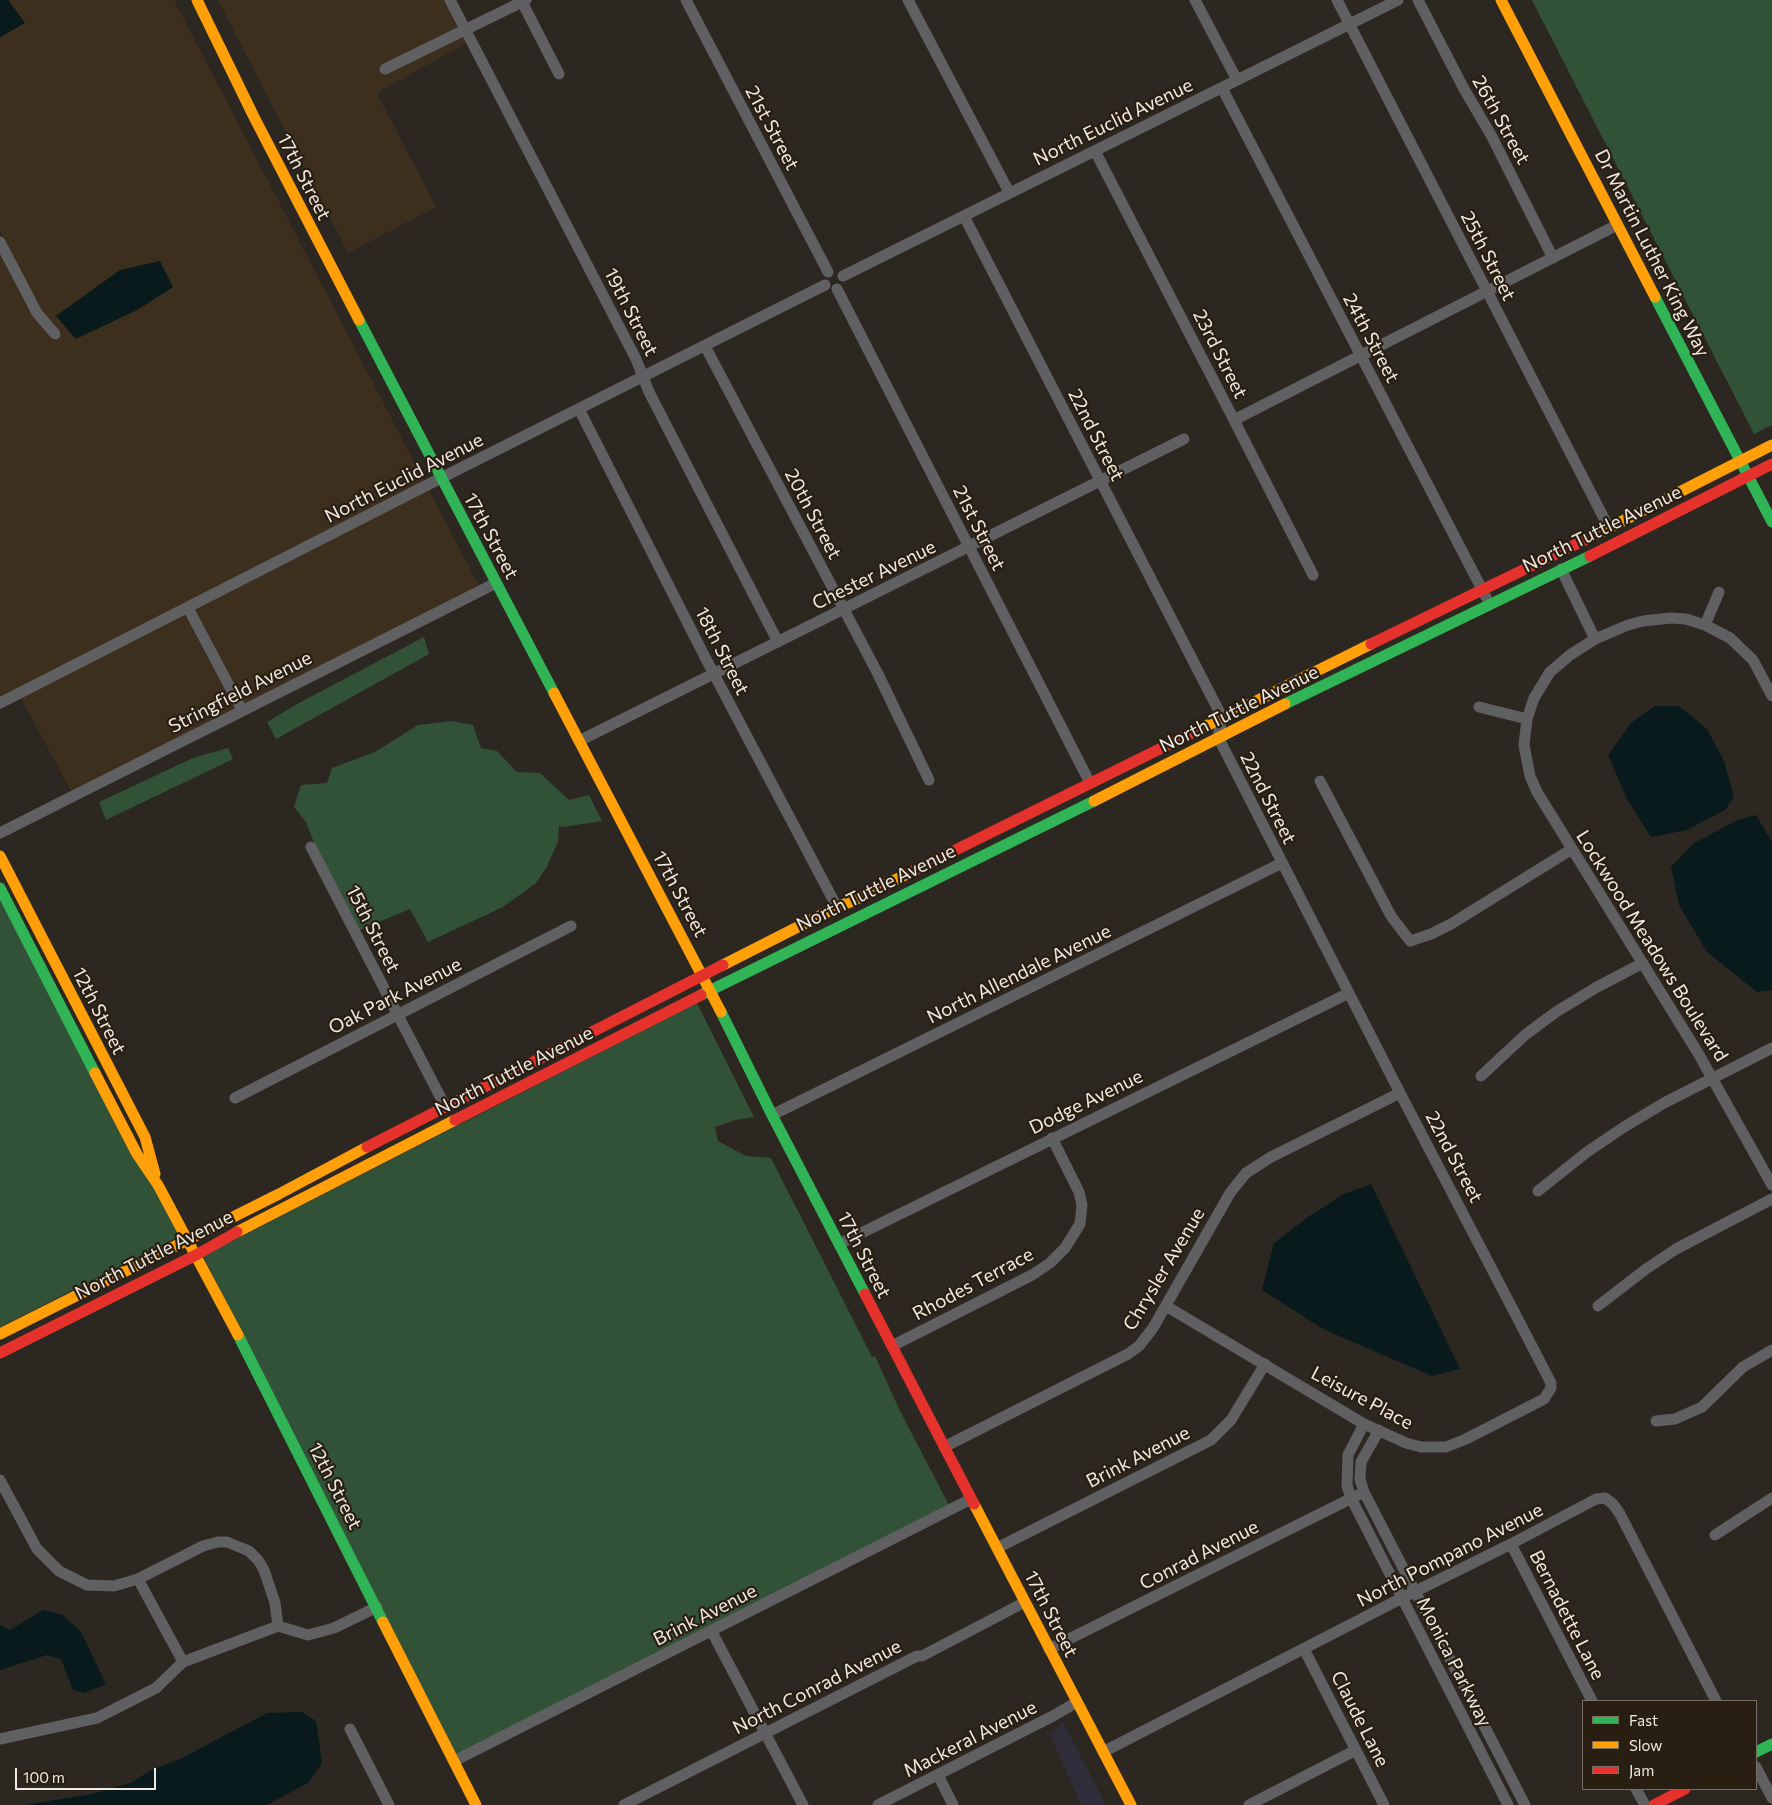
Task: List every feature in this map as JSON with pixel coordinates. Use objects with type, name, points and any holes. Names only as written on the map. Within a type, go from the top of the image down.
[{"type":"main road","name":"17th Street","points":[[197,0],[254,117],[441,478],[703,976],[772,1116],[1131,1805]]},
{"type":"main road","name":"Dr Martin Luther King Way","points":[[1501,0],[1772,522]]},
{"type":"main road","name":"North Tuttle Avenue","points":[[0,1334],[279,1194],[445,1106],[836,908],[1196,731],[1222,716],[1609,528],[1772,445]]},
{"type":"main road","name":"North Tuttle Avenue","points":[[0,1354],[710,991],[1189,754],[1218,737],[1331,683],[1772,464]]},
{"type":"main road","name":"12th Street","points":[[0,856],[145,1137],[158,1185]]},
{"type":"main road","name":"12th Street","points":[[0,888],[137,1154],[158,1185],[196,1255],[377,1606],[476,1805]]},
{"type":"main road","points":[[0,1343],[42,1323],[52,1308]]},
{"type":"main road","points":[[1757,1752],[1772,1744]]},
{"type":"main road","points":[[1654,1805],[1683,1790]]},
{"type":"street","name":"19th Street","points":[[450,0],[636,359],[643,377],[778,642]]},
{"type":"street","name":"21st Street","points":[[686,0],[828,272]]},
{"type":"street","points":[[908,0],[1009,192]]},
{"type":"street","points":[[1195,0],[1237,80]]},
{"type":"street","name":"25th Street","points":[[1337,0],[1609,528]]},
{"type":"street","name":"North Euclid Avenue","points":[[843,276],[1398,0]]},
{"type":"street","name":"26th Street","points":[[1418,0],[1464,89],[1491,136],[1552,258]]},
{"type":"street","points":[[385,68],[524,1],[559,74]]},
{"type":"street","name":"24th Street","points":[[1222,88],[1489,604]]},
{"type":"street","name":"23rd Street","points":[[1094,151],[1234,420],[1312,575]]},
{"type":"street","name":"22nd Street","points":[[964,216],[1222,716],[1218,737],[1550,1383],[1549,1394]]},
{"type":"street","points":[[1234,420],[1617,226]]},
{"type":"street","points":[[0,242],[37,313],[55,334]]},
{"type":"street","points":[[831,287],[828,272],[843,276]]},
{"type":"street","points":[[831,287],[843,276]]},
{"type":"street","name":"North Euclid Avenue","points":[[0,703],[441,478],[705,346],[831,287]]},
{"type":"street","name":"21st Street","points":[[831,287],[970,547],[1090,783]]},
{"type":"street","name":"20th Street","points":[[705,346],[878,674],[929,780]]},
{"type":"street","name":"18th Street","points":[[579,409],[836,908]]},
{"type":"street","name":"Chester Avenue","points":[[580,742],[1184,439]]},
{"type":"street","points":[[1561,569],[1595,639]]},
{"type":"street","name":"Stringfield Avenue","points":[[0,832],[496,583]]},
{"type":"street","points":[[1705,625],[1719,592]]},
{"type":"street","points":[[188,608],[242,710]]},
{"type":"street","name":"Lockwood Meadows Boulevard","points":[[1772,696],[1757,667],[1730,638],[1705,625],[1686,620],[1654,619],[1628,625],[1595,639],[1570,655],[1550,672],[1534,698],[1527,719],[1524,745],[1530,776],[1537,792],[1713,1078],[1772,1184]]},
{"type":"street","points":[[1479,707],[1527,719]]},
{"type":"street","points":[[1320,781],[1391,916],[1410,941],[1451,924],[1572,849]]},
{"type":"street","name":"15th Street","points":[[311,847],[445,1106]]},
{"type":"street","name":"North Allendale Avenue","points":[[772,1116],[1282,863]]},
{"type":"street","name":"Oak Park Avenue","points":[[235,1098],[571,926]]},
{"type":"street","points":[[1481,1076],[1525,1036],[1556,1012],[1597,986],[1643,963]]},
{"type":"street","name":"Dodge Avenue","points":[[839,1244],[1349,993]]},
{"type":"street","points":[[1538,1191],[1587,1152],[1624,1127],[1664,1103],[1772,1048]]},
{"type":"street","name":"Chrysler Avenue","points":[[944,1447],[1128,1354],[1148,1336],[1230,1193],[1246,1173],[1271,1157],[1400,1093]]},
{"type":"street","name":"Rhodes Terrace","points":[[892,1346],[1032,1275],[1050,1263],[1065,1248],[1080,1224],[1082,1205],[1079,1192],[1052,1138]]},
{"type":"street","points":[[1598,1306],[1646,1269],[1676,1249],[1772,1199]]},
{"type":"street","name":"Leisure Place","points":[[1166,1306],[1364,1424],[1413,1445],[1428,1448],[1446,1447],[1536,1404],[1549,1394]]},
{"type":"street","points":[[1656,1421],[1675,1420],[1702,1407],[1743,1367],[1772,1350]]},
{"type":"street","name":"Brink Avenue","points":[[997,1548],[1211,1440],[1231,1420],[1265,1364]]},
{"type":"street","name":"Monica Parkway","points":[[1364,1424],[1348,1455],[1346,1486],[1508,1805]]},
{"type":"street","name":"Monica Parkway","points":[[1379,1430],[1361,1462],[1360,1479],[1364,1492],[1525,1805]]},
{"type":"street","points":[[0,1480],[37,1549],[59,1571],[87,1585],[114,1586],[138,1579],[203,1546],[227,1542],[235,1544],[249,1551],[264,1570],[275,1603],[278,1626]]},
{"type":"street","name":"Conrad Avenue","points":[[1049,1649],[1364,1492]]},
{"type":"street","name":"North Pompano Avenue","points":[[1103,1752],[1596,1499],[1605,1498],[1614,1504],[1620,1514],[1715,1700]]},
{"type":"street","points":[[1715,1535],[1772,1498]]},
{"type":"street","name":"Brink Avenue","points":[[454,1761],[972,1499]]},
{"type":"street","name":"Bernadette Lane","points":[[1511,1544],[1591,1700]]},
{"type":"street","points":[[138,1579],[183,1662]]},
{"type":"street","name":"North Conrad Avenue","points":[[624,1805],[916,1656],[922,1656],[1025,1602]]},
{"type":"street","points":[[0,1739],[97,1718],[156,1688],[183,1662],[278,1626],[308,1635],[334,1628],[377,1606]]},
{"type":"street","points":[[712,1632],[803,1805]]},
{"type":"street","name":"Claude Lane","points":[[1304,1649],[1384,1805]]},
{"type":"street","name":"Mackeral Avenue","points":[[878,1805],[1077,1702]]},
{"type":"street","points":[[350,1729],[389,1805]]},
{"type":"street","points":[[1249,1805],[1356,1750]]},
{"type":"street","points":[[1757,1769],[1772,1798]]},
{"type":"street","points":[[938,1774],[954,1805]]},
{"type":"street","points":[[1637,1790],[1645,1805]]},
{"type":"shaded area","points":[[0,0],[8,0],[25,23],[0,37]]},
{"type":"shaded area","points":[[8,0],[174,0],[424,481],[0,698],[0,254],[32,315],[54,341],[62,334],[41,310],[0,230],[0,37],[25,23]],"holes":[[[173,287],[137,310],[76,338]]]},
{"type":"shaded area","points":[[218,0],[444,0],[458,28],[379,66],[382,75],[463,37],[466,43],[377,93],[436,207],[348,253]]},
{"type":"shaded area","points":[[160,261],[173,287],[137,310],[76,339],[56,316],[120,270]]},
{"type":"shaded area","points":[[429,490],[479,586],[245,704],[195,610]]},
{"type":"shaded area","points":[[185,615],[235,709],[71,791],[21,698]]},
{"type":"shaded area","points":[[1655,706],[1679,706],[1707,729],[1724,761],[1734,797],[1725,810],[1687,830],[1651,837],[1627,799],[1608,755],[1631,723]]},
{"type":"shaded area","points":[[1756,815],[1772,842],[1772,990],[1757,992],[1707,952],[1679,905],[1671,867],[1694,843],[1738,820]]},
{"type":"shaded area","points":[[1371,1184],[1460,1369],[1432,1376],[1323,1329],[1262,1290],[1274,1243],[1308,1217],[1344,1194]]},
{"type":"shaded area","points":[[43,1610],[63,1615],[81,1632],[106,1684],[84,1693],[73,1690],[61,1659],[47,1655],[0,1670],[0,1625],[10,1630]]},
{"type":"shaded area","points":[[302,1712],[316,1721],[322,1763],[308,1783],[267,1805],[25,1805],[92,1794],[133,1782],[149,1771],[182,1758],[267,1713]]},
{"type":"shaded area","points":[[1063,1722],[1106,1805],[1081,1805],[1050,1734]]},
{"type":"green space","points":[[1532,0],[1772,0],[1772,425],[1754,434]]},
{"type":"green space","points":[[424,637],[429,654],[276,739],[267,722],[297,704]]},
{"type":"green space","points":[[451,721],[473,725],[481,748],[497,751],[517,772],[540,773],[569,800],[589,795],[602,821],[559,826],[558,842],[546,868],[536,883],[503,907],[428,942],[410,909],[360,930],[313,840],[306,822],[294,807],[301,785],[327,783],[332,768],[375,752],[418,725]]},
{"type":"green space","points":[[228,748],[233,759],[106,820],[99,802],[193,758]]},
{"type":"green space","points":[[0,900],[180,1236],[0,1327]]},
{"type":"green space","points":[[697,1003],[754,1117],[735,1120],[715,1127],[718,1141],[746,1156],[771,1158],[872,1357],[875,1356],[900,1411],[949,1505],[456,1754],[203,1256]]},
{"type":"traffic: fast","points":[[1655,297],[1772,522]]},
{"type":"traffic: fast","points":[[359,320],[554,693]]},
{"type":"traffic: fast","points":[[1285,704],[1590,556]]},
{"type":"traffic: fast","points":[[701,995],[1094,801]]},
{"type":"traffic: fast","points":[[0,888],[95,1073]]},
{"type":"traffic: fast","points":[[721,1012],[865,1294]]},
{"type":"traffic: fast","points":[[238,1335],[383,1622]]},
{"type":"traffic: fast","points":[[1757,1752],[1772,1744]]},
{"type":"traffic: slow","points":[[197,0],[254,117],[359,320]]},
{"type":"traffic: slow","points":[[1501,0],[1655,297]]},
{"type":"traffic: slow","points":[[1597,534],[1772,445]]},
{"type":"traffic: slow","points":[[1194,732],[1371,644]]},
{"type":"traffic: slow","points":[[554,693],[721,1012]]},
{"type":"traffic: slow","points":[[1094,801],[1285,704]]},
{"type":"traffic: slow","points":[[0,856],[145,1137],[155,1174]]},
{"type":"traffic: slow","points":[[723,965],[909,873]]},
{"type":"traffic: slow","points":[[95,1073],[137,1154],[158,1185],[238,1335]]},
{"type":"traffic: slow","points":[[237,1232],[455,1120]]},
{"type":"traffic: slow","points":[[0,1334],[279,1194],[367,1147]]},
{"type":"traffic: slow","points":[[974,1504],[1131,1805]]},
{"type":"traffic: slow","points":[[383,1622],[476,1805]]},
{"type":"traffic: jam","points":[[1590,556],[1772,464]]},
{"type":"traffic: jam","points":[[1371,644],[1597,534]]},
{"type":"traffic: jam","points":[[909,873],[1194,732]]},
{"type":"traffic: jam","points":[[367,1147],[723,965]]},
{"type":"traffic: jam","points":[[455,1120],[701,995]]},
{"type":"traffic: jam","points":[[0,1353],[196,1255],[237,1232]]},
{"type":"traffic: jam","points":[[865,1294],[974,1504]]},
{"type":"traffic: jam","points":[[1654,1805],[1683,1790]]}]
